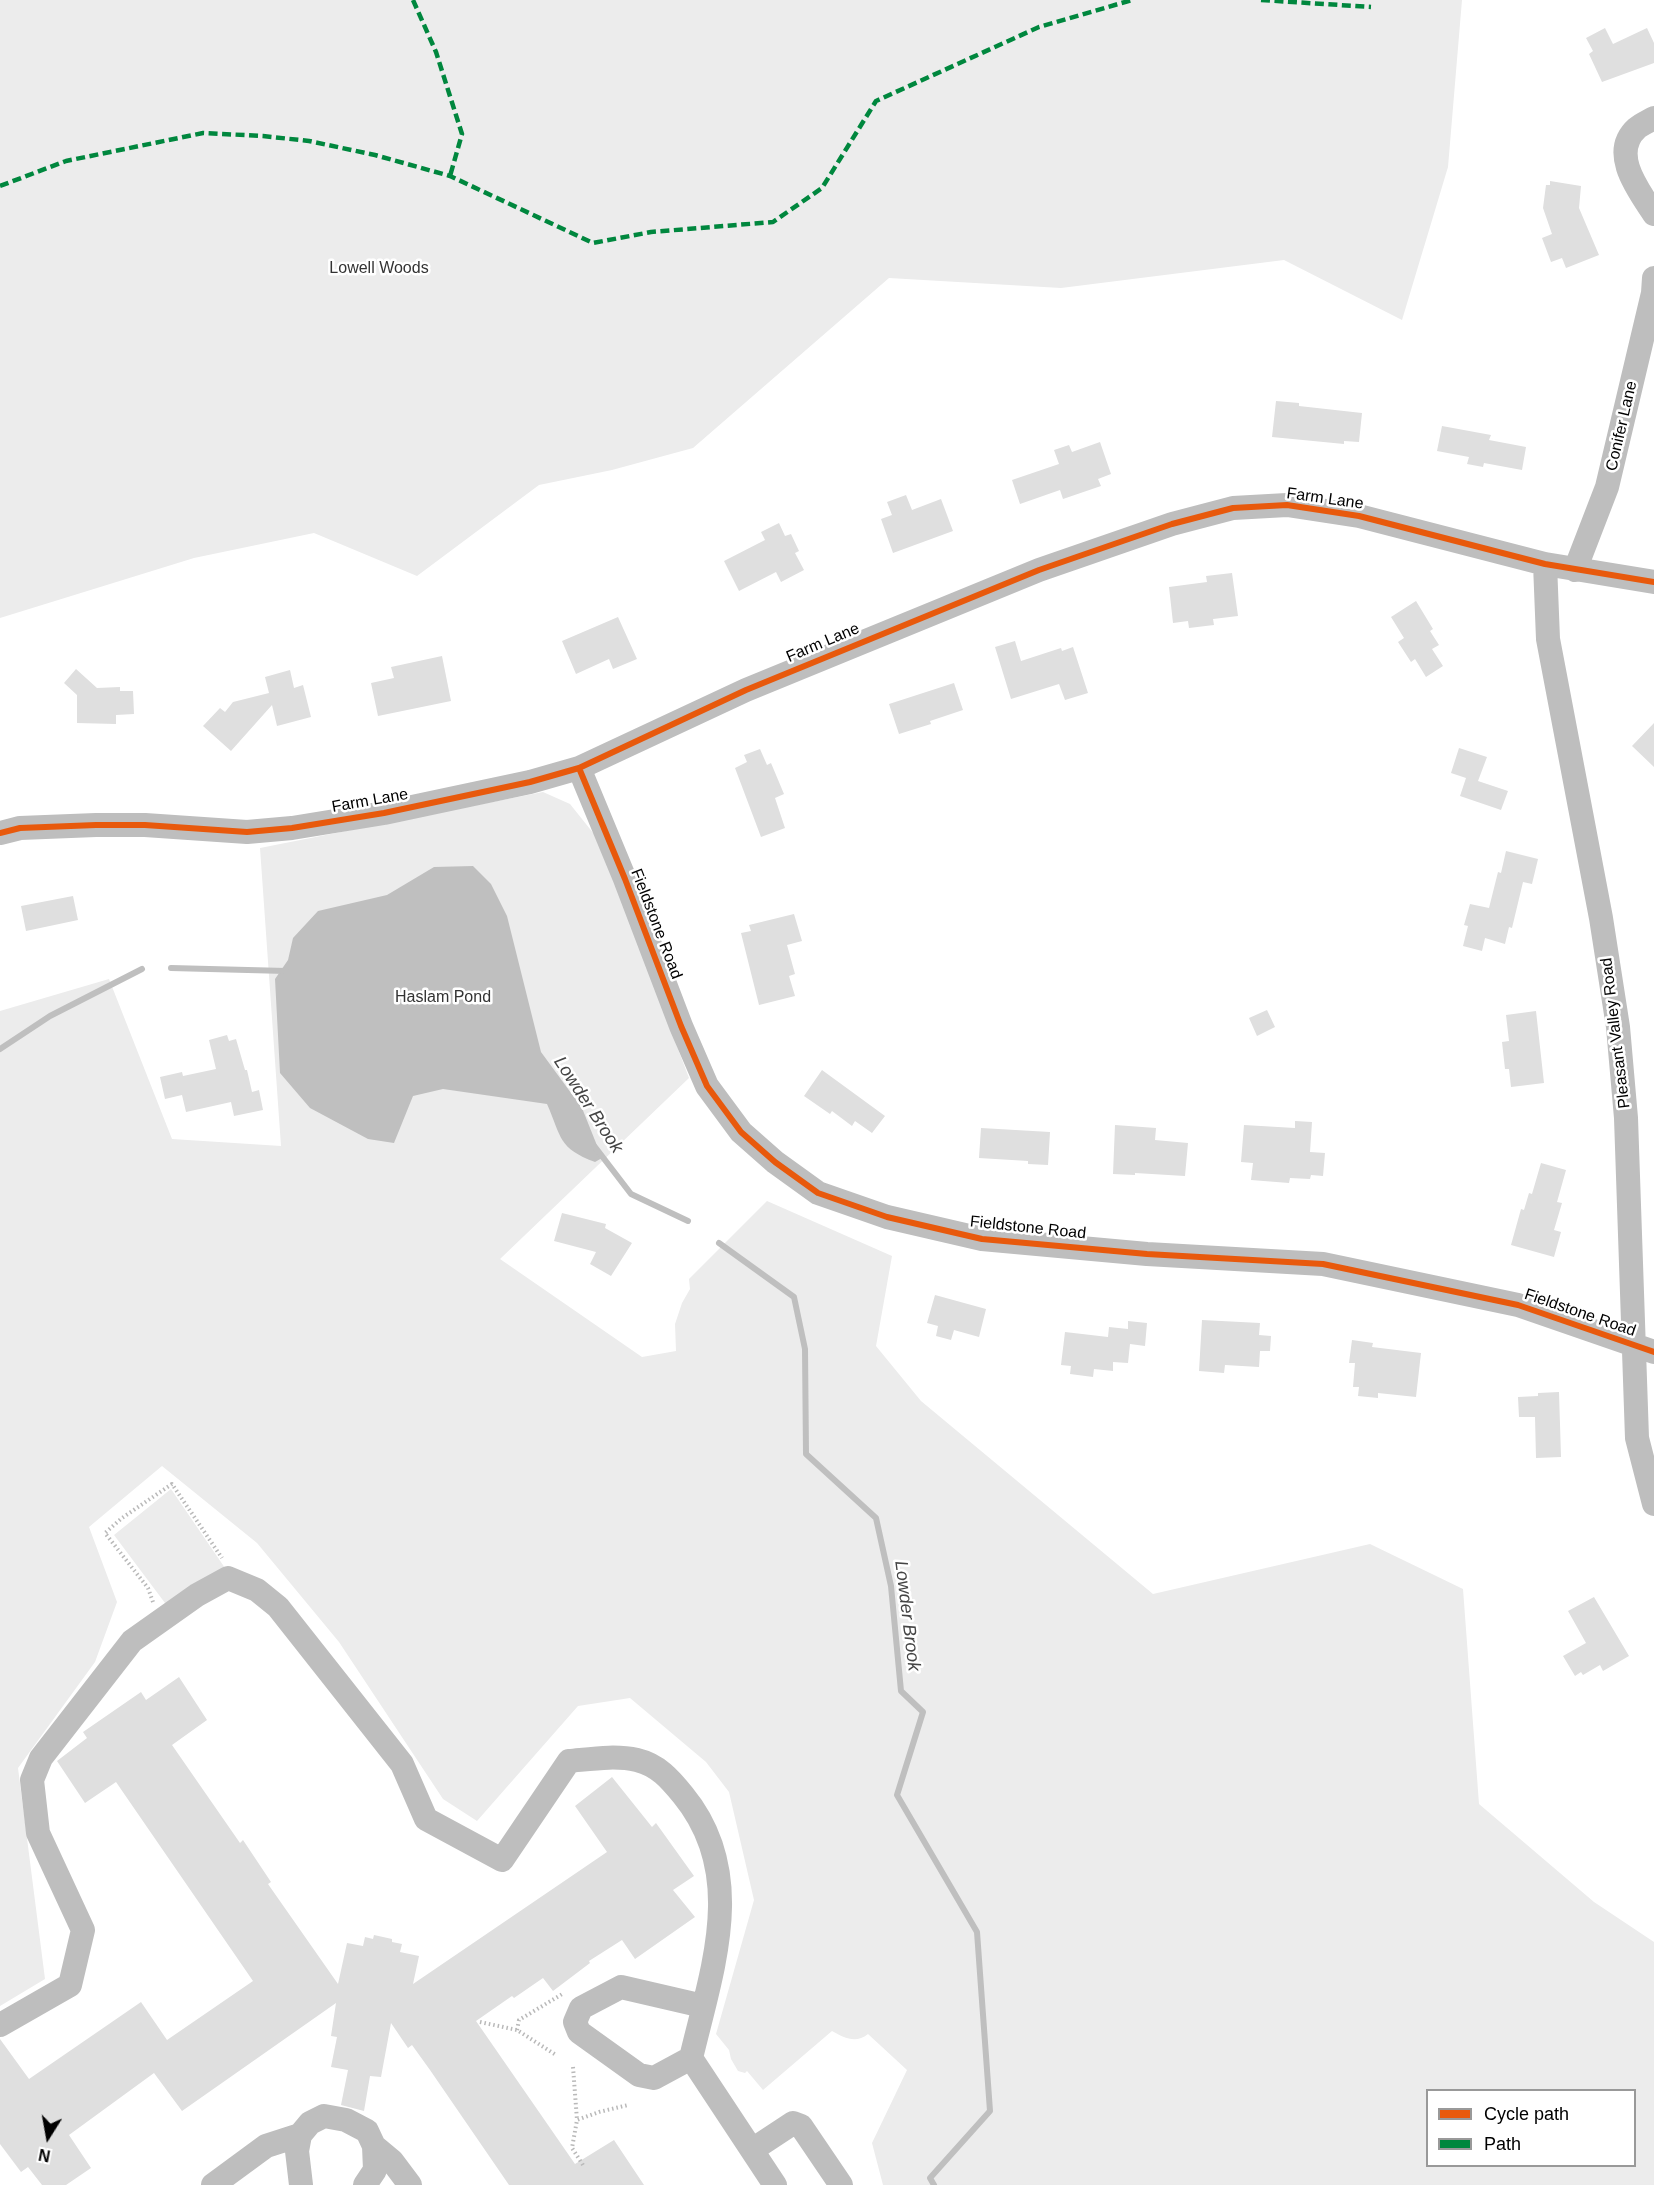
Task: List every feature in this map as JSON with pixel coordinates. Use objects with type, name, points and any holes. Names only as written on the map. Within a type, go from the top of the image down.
[{"type":"street","points":[[1654,118],[1636,129],[1625,148],[1626,166],[1654,214]]},
{"type":"street","name":"Conifer Lane","points":[[1575,570],[1607,487],[1653,293],[1654,278]]},
{"type":"street","name":"Farm Lane","points":[[0,833],[20,828],[96,825],[145,825],[247,832],[292,828],[384,813],[508,787],[579,768],[764,683],[1039,570],[1172,524],[1233,508],[1287,505],[1359,516],[1545,564],[1654,582]]},
{"type":"street","name":"Pleasant Valley Road","points":[[1545,564],[1548,639],[1601,918],[1618,1027],[1643,1348],[1637,1438],[1654,1504]]},
{"type":"street","name":"Fieldstone Road","points":[[579,768],[626,879],[681,1026],[707,1086],[741,1132],[775,1162],[818,1193],[887,1217],[982,1239],[1147,1254],[1323,1264],[1518,1305],[1643,1348]]},
{"type":"street","points":[[0,2025],[70,1985],[83,1930],[38,1833],[32,1780],[41,1758],[132,1641],[196,1595],[228,1578],[257,1590],[278,1607],[402,1764],[426,1820],[502,1860],[569,1761],[622,1757],[640,1760],[656,1767],[671,1780],[698,1813],[715,1857],[720,1882],[718,1947],[691,2058],[775,2185]]},
{"type":"street","points":[[691,2058],[654,2078],[639,2075],[579,2032],[575,2022],[581,2008],[621,1987],[703,2006]]},
{"type":"street","points":[[301,2185],[297,2151],[300,2135],[310,2123],[324,2116],[346,2120],[367,2131],[374,2146],[375,2170],[365,2185]]},
{"type":"street","points":[[752,2150],[793,2123],[801,2126],[841,2185]]},
{"type":"street","points":[[213,2185],[266,2146],[300,2135]]},
{"type":"street","points":[[374,2146],[392,2162],[410,2185]]},
{"type":"path","points":[[160,1620],[148,1588],[105,1533],[122,1518],[172,1484],[226,1566],[228,1578]]},
{"type":"path","points":[[517,2030],[519,2020],[564,1993]]},
{"type":"path","points":[[480,2022],[517,2030],[556,2055]]},
{"type":"path","points":[[573,2067],[577,2120],[572,2148],[583,2165]]},
{"type":"path","points":[[577,2120],[628,2105]]},
{"type":"green space","name":"Lowell Woods","points":[[0,0],[1462,0],[1448,167],[1402,320],[1284,260],[1061,288],[889,278],[693,448],[612,470],[539,485],[417,576],[314,533],[194,558],[0,618]]},
{"type":"green space","name":"Haslam Pond","points":[[543,792],[570,804],[598,839],[689,1078],[500,1259],[642,1357],[676,1351],[675,1324],[682,1303],[690,1289],[689,1279],[767,1201],[892,1256],[876,1346],[921,1401],[1153,1594],[1370,1544],[1463,1589],[1479,1804],[1594,1902],[1654,1942],[1654,2185],[883,2185],[872,2143],[907,2070],[868,2034],[854,2039],[832,2031],[763,2090],[747,2071],[745,2073],[738,2071],[729,2050],[716,2034],[754,1900],[729,1792],[706,1762],[630,1698],[578,1706],[477,1821],[443,1799],[339,1642],[257,1543],[162,1466],[89,1527],[117,1602],[95,1662],[18,1768],[45,1979],[0,2006],[0,1011],[109,979],[172,1139],[281,1146],[260,848]]},
{"type":"green space","points":[[171,1489],[225,1568],[168,1607],[114,1535]]},
{"type":"shaded area","points":[[473,866],[491,884],[507,916],[541,1052],[582,1108],[602,1158],[595,1162],[574,1152],[563,1140],[547,1104],[443,1089],[413,1096],[394,1143],[368,1139],[310,1108],[280,1073],[275,979],[288,960],[293,938],[318,911],[387,895],[434,867]]},
{"type":"building","points":[[1605,28],[1613,44],[1647,28],[1654,43],[1654,63],[1602,82],[1589,54],[1593,51],[1586,38]]},
{"type":"building","points":[[1550,181],[1581,186],[1579,208],[1599,255],[1566,268],[1562,258],[1551,262],[1542,238],[1552,234],[1543,208],[1546,185],[1550,185]]},
{"type":"building","points":[[1276,401],[1362,413],[1359,442],[1344,441],[1344,444],[1272,437]]},
{"type":"building","points":[[1442,426],[1491,435],[1489,440],[1526,447],[1522,470],[1484,463],[1483,467],[1467,464],[1469,457],[1437,451]]},
{"type":"building","points":[[1100,442],[1111,474],[1098,479],[1101,486],[1063,499],[1060,490],[1020,504],[1012,480],[1059,464],[1054,450],[1069,445],[1072,452]]},
{"type":"building","points":[[906,495],[912,510],[941,499],[953,531],[893,553],[881,519],[892,515],[887,502]]},
{"type":"building","points":[[779,523],[785,536],[791,534],[799,551],[795,553],[804,570],[781,582],[776,572],[739,591],[724,561],[765,540],[761,532]]},
{"type":"building","points":[[1232,573],[1238,616],[1213,619],[1214,625],[1189,628],[1188,621],[1173,623],[1169,587],[1207,582],[1206,576]]},
{"type":"building","points":[[1416,601],[1433,629],[1430,631],[1439,645],[1432,649],[1443,666],[1426,677],[1415,659],[1411,662],[1398,642],[1404,638],[1391,617]]},
{"type":"building","points":[[618,617],[637,659],[613,669],[609,659],[576,674],[562,641]]},
{"type":"building","points":[[1015,641],[1021,661],[1061,648],[1062,651],[1073,647],[1088,693],[1065,700],[1059,684],[1011,699],[995,647]]},
{"type":"building","points":[[442,656],[451,701],[378,716],[371,683],[394,678],[391,667]]},
{"type":"building","points":[[76,669],[97,688],[120,687],[120,691],[133,691],[134,714],[116,715],[116,724],[77,723],[77,695],[64,683]]},
{"type":"building","points":[[290,670],[294,688],[303,685],[311,717],[277,726],[272,705],[231,751],[203,726],[220,708],[225,712],[233,702],[269,693],[265,677]]},
{"type":"building","points":[[954,683],[963,710],[930,721],[931,724],[899,734],[889,704]]},
{"type":"building","points":[[1654,723],[1654,767],[1632,746]]},
{"type":"building","points":[[1459,748],[1487,757],[1478,781],[1508,791],[1501,810],[1460,796],[1466,778],[1451,773]]},
{"type":"building","points":[[760,749],[767,765],[771,763],[784,794],[775,798],[785,828],[761,837],[735,768],[747,762],[744,755]]},
{"type":"building","points":[[1506,851],[1538,859],[1532,884],[1523,882],[1512,928],[1509,927],[1505,944],[1485,938],[1482,951],[1463,946],[1468,926],[1464,925],[1470,904],[1489,908]]},
{"type":"building","points":[[73,896],[78,920],[26,931],[21,906]]},
{"type":"building","points":[[794,914],[802,941],[787,945],[795,974],[789,976],[795,996],[759,1005],[741,933],[751,931],[749,925]]},
{"type":"building","points":[[1267,1010],[1275,1027],[1257,1036],[1249,1018]]},
{"type":"building","points":[[1536,1011],[1544,1083],[1511,1087],[1509,1069],[1505,1069],[1502,1042],[1509,1041],[1506,1015]]},
{"type":"building","points":[[227,1035],[229,1041],[236,1039],[252,1092],[259,1090],[263,1110],[234,1116],[231,1102],[186,1112],[182,1095],[165,1099],[160,1077],[182,1072],[183,1076],[216,1069],[209,1040]]},
{"type":"building","points":[[822,1070],[885,1116],[872,1133],[855,1121],[852,1126],[832,1111],[830,1114],[804,1096]]},
{"type":"building","points":[[1295,1121],[1312,1122],[1310,1152],[1325,1153],[1323,1176],[1311,1175],[1310,1179],[1290,1178],[1289,1183],[1251,1180],[1253,1163],[1241,1162],[1244,1125],[1295,1128]]},
{"type":"building","points":[[1115,1125],[1156,1128],[1155,1140],[1188,1143],[1185,1176],[1113,1174]]},
{"type":"building","points":[[981,1128],[1050,1132],[1048,1165],[1028,1164],[1028,1161],[979,1158]]},
{"type":"building","points":[[1541,1163],[1566,1170],[1557,1202],[1562,1203],[1554,1230],[1561,1232],[1554,1257],[1511,1245],[1521,1209],[1524,1210],[1529,1193],[1532,1194]]},
{"type":"building","points":[[562,1213],[606,1224],[605,1228],[632,1243],[611,1276],[590,1264],[596,1252],[554,1241]]},
{"type":"building","points":[[935,1295],[986,1309],[979,1337],[954,1330],[951,1340],[936,1336],[938,1326],[927,1323]]},
{"type":"building","points":[[1202,1320],[1260,1323],[1259,1335],[1271,1336],[1270,1351],[1260,1351],[1259,1367],[1225,1365],[1224,1373],[1199,1371]]},
{"type":"building","points":[[1128,1321],[1147,1323],[1145,1346],[1130,1344],[1128,1363],[1113,1362],[1113,1371],[1094,1369],[1093,1377],[1070,1374],[1071,1366],[1061,1365],[1065,1332],[1108,1337],[1109,1327],[1128,1329]]},
{"type":"building","points":[[1352,1340],[1373,1343],[1372,1347],[1421,1353],[1416,1397],[1378,1393],[1378,1398],[1358,1396],[1359,1387],[1353,1387],[1355,1363],[1349,1363]]},
{"type":"building","points":[[1559,1392],[1561,1457],[1536,1458],[1535,1417],[1519,1417],[1518,1397]]},
{"type":"building","points":[[1594,1597],[1629,1656],[1603,1671],[1600,1665],[1583,1675],[1581,1672],[1575,1676],[1563,1656],[1586,1643],[1568,1611]]},
{"type":"building","points":[[179,1677],[207,1720],[172,1745],[240,1843],[243,1840],[271,1882],[268,1884],[338,1984],[347,1943],[363,1946],[365,1937],[373,1939],[374,1935],[402,1944],[400,1952],[419,1956],[413,1984],[607,1852],[575,1806],[612,1777],[652,1827],[656,1823],[694,1876],[673,1890],[695,1917],[635,1959],[622,1940],[589,1961],[590,1963],[553,1991],[543,1978],[476,2021],[575,2164],[614,2140],[644,2185],[509,2185],[412,2045],[408,2048],[391,2023],[381,2077],[370,2076],[364,2111],[341,2105],[348,2070],[331,2067],[337,2037],[331,2036],[336,2003],[182,2111],[154,2073],[69,2135],[91,2168],[66,2185],[42,2185],[28,2167],[21,2172],[0,2144],[0,2039],[29,2079],[141,2002],[167,2040],[253,1981],[116,1782],[85,1803],[57,1761],[87,1738],[83,1732],[141,1692],[146,1700]]},
{"type":"waterway","name":"Lowder Brook","points":[[171,968],[286,971]]},
{"type":"waterway","name":"Lowder Brook","points":[[0,1049],[50,1016],[142,969]]},
{"type":"waterway","name":"Lowder Brook","points":[[595,1147],[631,1194],[688,1221]]},
{"type":"waterway","name":"Lowder Brook","points":[[719,1243],[794,1297],[805,1349],[806,1454],[876,1518],[891,1586],[901,1691],[923,1712],[897,1795],[977,1932],[990,2111],[930,2178],[934,2185]]},
{"type":"marked path","points":[[413,0],[436,52],[462,134],[450,176]]},
{"type":"marked path","points":[[0,186],[66,161],[203,133],[309,141],[375,155],[450,176],[593,243],[651,232],[773,222],[822,188],[876,101],[1039,27],[1132,0]]},
{"type":"marked path","points":[[1261,0],[1371,7]]},
{"type":"cycle path","points":[[0,833],[20,828],[96,825],[145,825],[247,832],[292,828],[384,813],[530,782],[579,768],[746,690],[1039,570],[1172,524],[1233,508],[1287,505],[1359,516],[1545,564],[1654,582]]},
{"type":"cycle path","points":[[579,768],[707,1086],[741,1132],[775,1162],[818,1193],[887,1217],[982,1239],[1147,1254],[1323,1264],[1518,1305],[1654,1352]]}]
